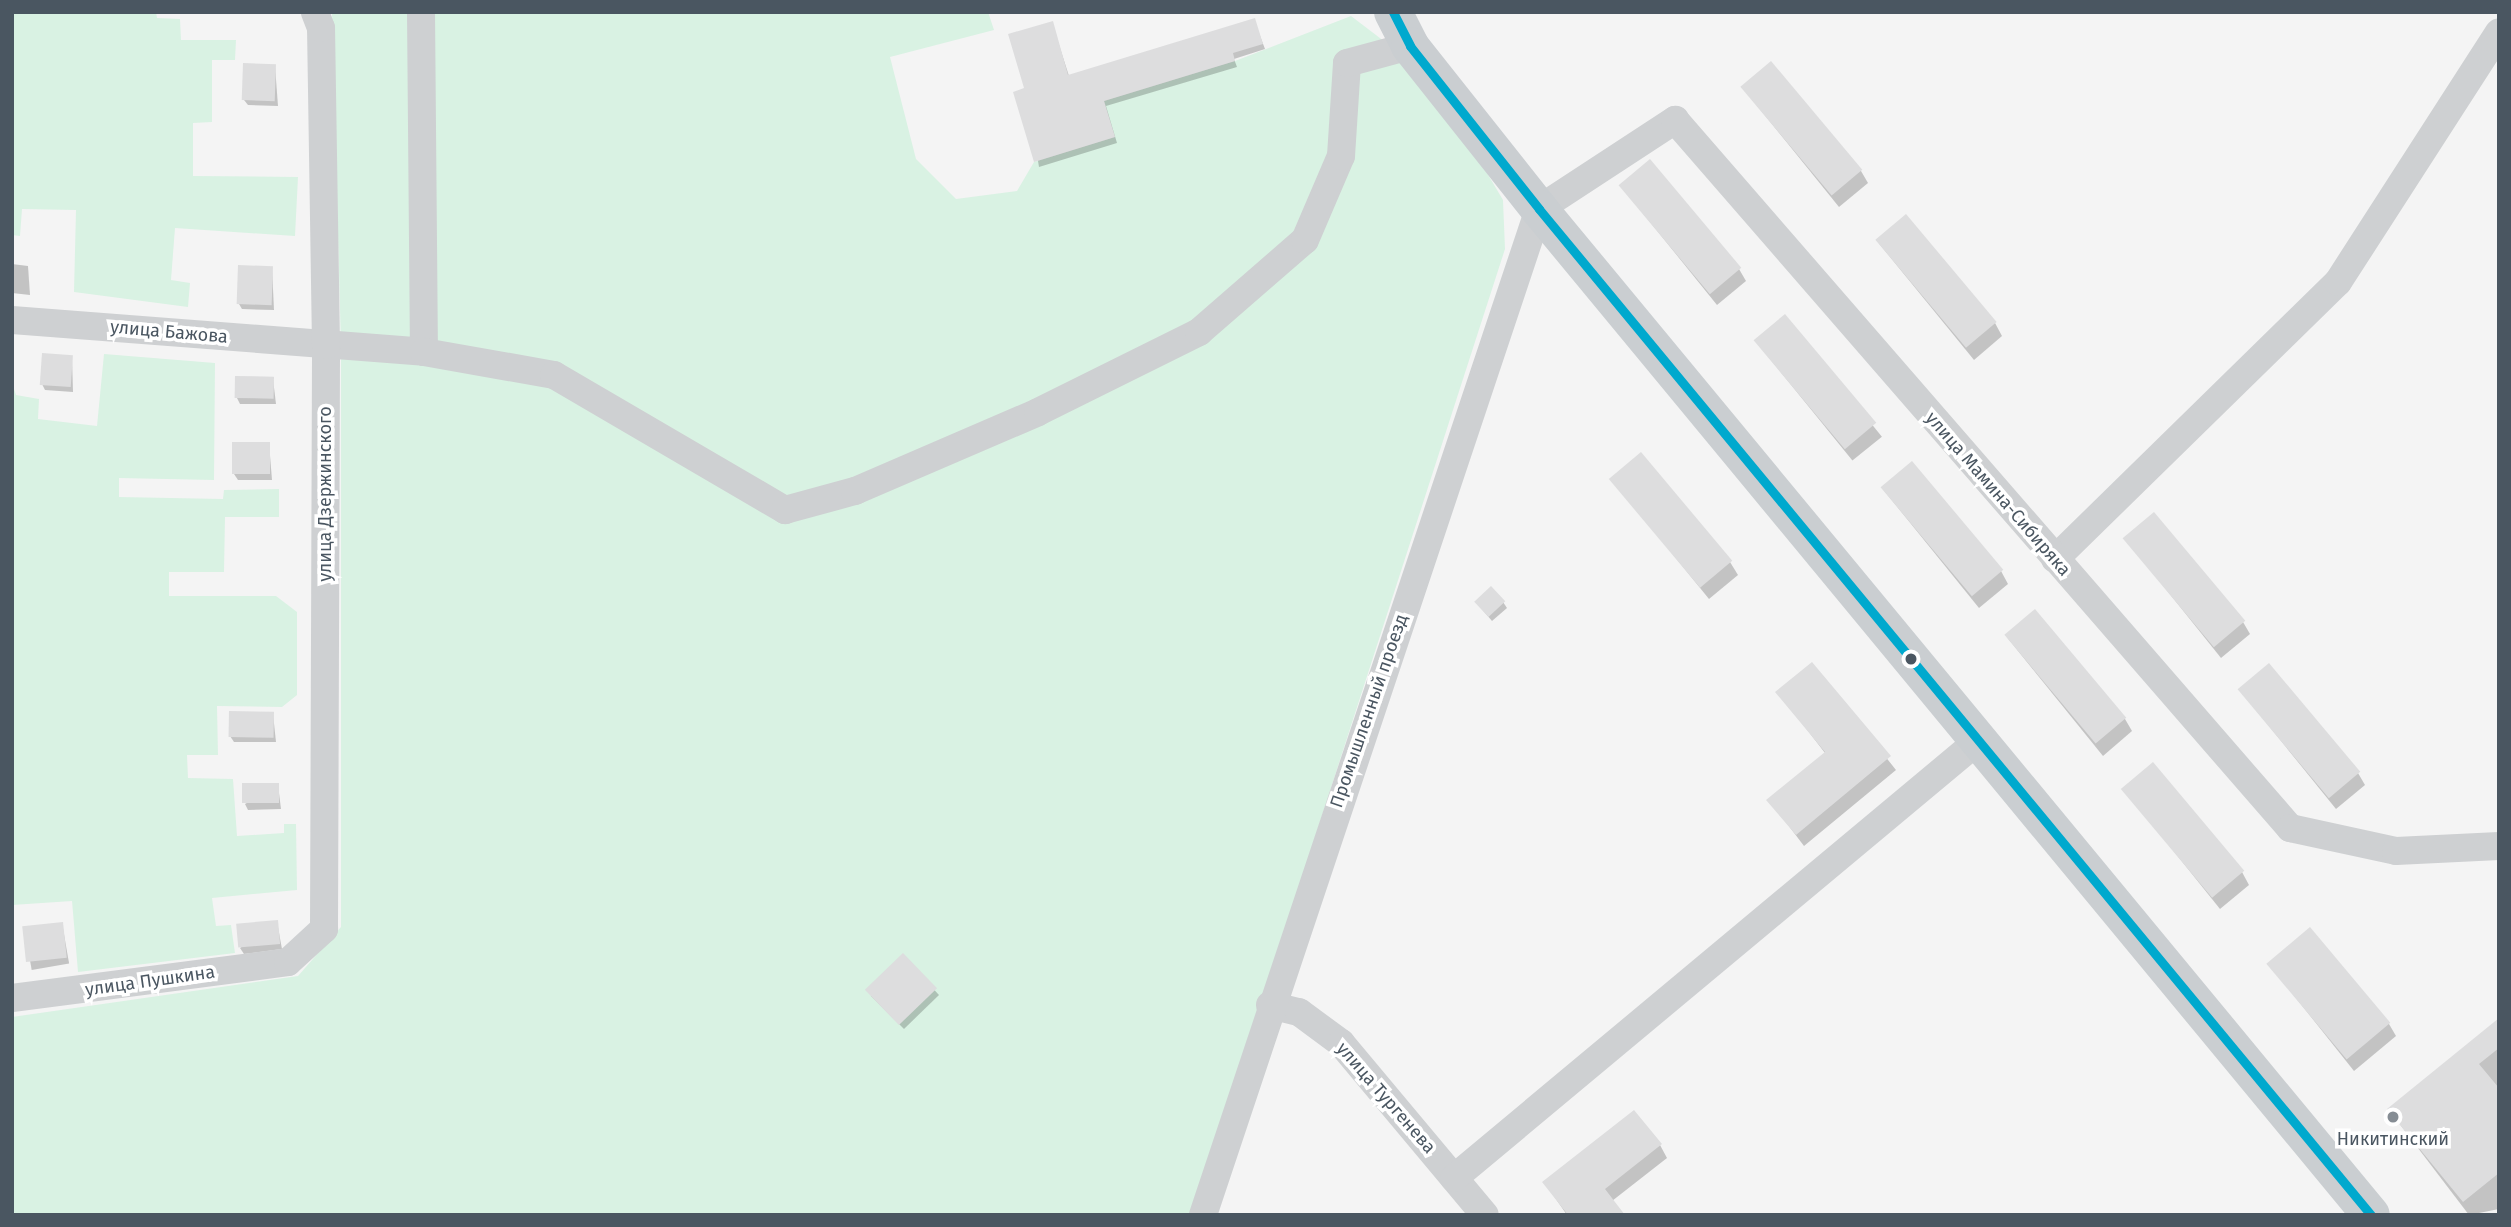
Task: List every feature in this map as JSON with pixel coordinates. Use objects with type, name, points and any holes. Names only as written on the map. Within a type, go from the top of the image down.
[{"type":"main road","points":[[1393,12],[1410,46],[1539,209],[2371,1215]]},
{"type":"street","name":"улица Дзержинского","points":[[288,962],[324,929],[326,345],[321,28],[315,12]]},
{"type":"street","points":[[421,12],[424,352]]},
{"type":"street","points":[[2055,559],[2338,282],[2499,32]]},
{"type":"street","name":"улица Бажова","points":[[12,320],[424,352],[554,375],[785,510],[855,491],[1038,412],[1199,332],[1305,240],[1341,156],[1347,63],[1410,46]]},
{"type":"street","name":"улица Мамина-Сибиряка","points":[[1539,209],[1675,120],[2290,828],[2396,851],[2499,846]]},
{"type":"street","name":"Промышленный проезд","points":[[1203,1215],[1270,1005],[1539,209]]},
{"type":"street","points":[[1454,1178],[1979,740]]},
{"type":"street","name":"улица Пушкина","points":[[12,998],[288,962]]},
{"type":"street","name":"улица Тургенева","points":[[1270,1005],[1299,1012],[1341,1042],[1485,1215]]},
{"type":"green space","points":[[12,12],[156,12],[157,18],[180,19],[181,40],[236,40],[235,60],[212,60],[212,122],[193,123],[193,176],[298,177],[295,236],[175,228],[171,280],[190,283],[188,307],[74,292],[76,210],[22,209],[20,236],[12,235]]},
{"type":"green space","points":[[332,12],[988,12],[994,30],[890,57],[916,159],[956,199],[1017,191],[1034,162],[1115,137],[1104,101],[1235,61],[1351,16],[1393,48],[1487,173],[1503,200],[1505,249],[1193,1215],[12,1215],[12,1017],[298,976],[341,927],[341,346]]},
{"type":"green space","points":[[104,354],[215,363],[214,480],[119,478],[119,497],[223,499],[224,490],[279,489],[279,517],[225,517],[224,572],[169,572],[169,596],[276,596],[297,612],[297,695],[282,707],[217,706],[218,755],[187,755],[188,778],[233,779],[237,836],[284,833],[284,824],[296,824],[297,890],[212,898],[216,926],[231,925],[235,953],[78,972],[72,901],[12,905],[12,383],[16,395],[39,399],[38,419],[97,426]]},
{"type":"building","points":[[1255,18],[1263,44],[1233,53],[1235,61],[1104,101],[1115,137],[1034,162],[1013,92],[1024,88],[1008,34],[1053,21],[1068,75]]},
{"type":"building","points":[[1771,61],[1862,170],[1832,195],[1740,87]]},
{"type":"building","points":[[243,63],[276,64],[275,101],[242,100]]},
{"type":"building","points":[[1650,159],[1741,268],[1710,294],[1619,185]]},
{"type":"building","points":[[1906,214],[1997,322],[1966,348],[1875,240]]},
{"type":"building","points":[[238,265],[273,266],[272,305],[237,304]]},
{"type":"building","points":[[1785,314],[1876,423],[1845,449],[1754,340]]},
{"type":"building","points":[[42,353],[73,355],[71,387],[40,385]]},
{"type":"building","points":[[235,376],[274,377],[274,399],[235,398]]},
{"type":"building","points":[[232,442],[270,442],[270,474],[232,474]]},
{"type":"building","points":[[1641,452],[1732,561],[1700,588],[1609,479]]},
{"type":"building","points":[[1912,461],[2003,570],[1972,596],[1881,487]]},
{"type":"building","points":[[2154,512],[2245,621],[2214,647],[2123,538]]},
{"type":"building","points":[[1491,586],[1505,601],[1489,617],[1474,602]]},
{"type":"building","points":[[2035,609],[2126,718],[2096,743],[2004,635]]},
{"type":"building","points":[[1812,662],[1891,756],[1796,835],[1766,800],[1825,752],[1775,692]]},
{"type":"building","points":[[2269,663],[2360,772],[2329,798],[2238,689]]},
{"type":"building","points":[[229,711],[274,712],[274,738],[229,737]]},
{"type":"building","points":[[2153,762],[2244,871],[2212,898],[2121,789]]},
{"type":"building","points":[[242,783],[279,783],[279,803],[242,803]]},
{"type":"building","points":[[278,920],[280,944],[238,948],[236,924]]},
{"type":"building","points":[[63,922],[67,958],[26,962],[22,926]]},
{"type":"building","points":[[2310,927],[2390,1023],[2347,1059],[2266,964]]},
{"type":"building","points":[[903,953],[937,988],[899,1025],[865,990]]},
{"type":"building","points":[[2499,1018],[2499,1048],[2479,1064],[2499,1088],[2499,1173],[2463,1202],[2387,1109]]},
{"type":"building","points":[[1634,1110],[1662,1144],[1605,1189],[1625,1215],[1568,1215],[1542,1182]]},
{"type":"transit line","points":[[1393,12],[1410,46],[1539,209],[2371,1215]]},
{"type":"place","name":"Никитинский","points":[[2393,1117]]}]
